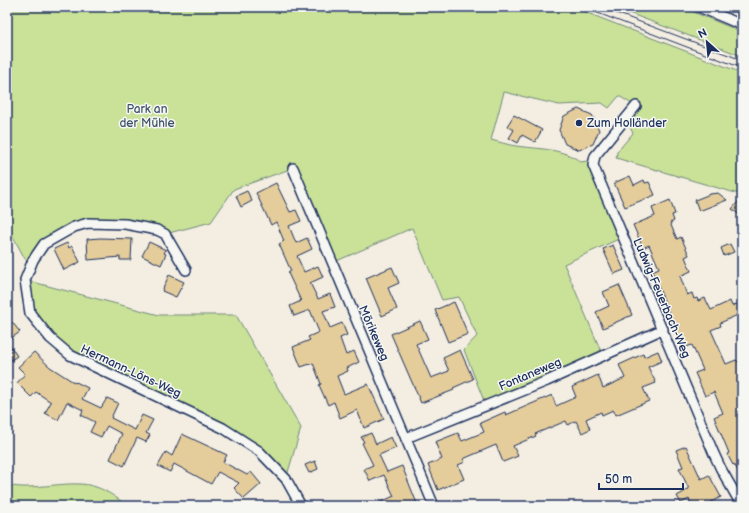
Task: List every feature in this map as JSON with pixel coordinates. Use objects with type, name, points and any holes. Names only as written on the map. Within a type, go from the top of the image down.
[{"type":"street","points":[[699,7],[742,25]]},
{"type":"street","name":"Ludwig-Feuerbach-Weg","points":[[636,106],[595,156],[593,165],[714,454],[742,506]]},
{"type":"street","name":"Mörikeweg","points":[[293,168],[434,506]]},
{"type":"street","name":"Hermann-Löns-Weg","points":[[186,270],[165,234],[158,230],[125,224],[88,223],[74,227],[44,244],[33,260],[25,280],[30,313],[50,338],[70,355],[223,428],[259,451],[286,479],[301,506]]},
{"type":"street","name":"Fontaneweg","points":[[406,438],[546,381],[662,329]]},
{"type":"green space","name":"Park an der Mühle","points":[[7,7],[572,7],[742,73],[742,195],[616,158],[617,152],[633,133],[625,119],[635,106],[619,96],[609,108],[602,103],[559,105],[504,92],[491,140],[513,146],[558,152],[574,157],[581,162],[593,160],[623,237],[564,264],[603,356],[486,406],[464,350],[477,336],[459,297],[442,300],[412,228],[332,263],[293,168],[234,189],[211,222],[165,234],[125,224],[74,227],[29,261],[25,259],[7,225]]},
{"type":"green space","points":[[613,7],[681,7],[742,32],[742,56]]},
{"type":"green space","points":[[25,280],[159,315],[236,315],[301,428],[286,479],[259,451],[70,355],[30,313]]},
{"type":"green space","points":[[64,484],[86,485],[96,487],[113,495],[128,506],[7,506],[7,485],[29,487]]},
{"type":"building","name":"Zum Holländer","points":[[578,109],[592,115],[599,130],[593,144],[579,150],[565,144],[559,130],[564,116]]},
{"type":"building","points":[[514,115],[542,130],[535,142],[522,135],[518,143],[509,138],[514,130],[507,126]]},
{"type":"building","points":[[630,176],[634,185],[644,180],[645,183],[649,182],[655,195],[625,207],[614,183]]},
{"type":"building","points":[[276,183],[290,212],[296,210],[301,221],[289,226],[296,243],[307,238],[312,249],[297,256],[304,272],[318,266],[323,277],[310,283],[318,299],[330,294],[335,307],[323,311],[330,328],[342,323],[347,335],[340,338],[346,355],[354,351],[359,362],[347,368],[348,371],[337,376],[344,394],[368,384],[384,419],[364,428],[357,410],[340,418],[334,402],[328,405],[319,385],[321,384],[313,363],[301,367],[293,347],[310,340],[308,337],[319,332],[310,310],[294,316],[290,306],[301,301],[288,273],[291,271],[279,244],[284,241],[276,222],[271,225],[256,193]]},
{"type":"building","points":[[247,191],[252,201],[241,207],[236,196]]},
{"type":"building","points":[[718,193],[727,200],[699,211],[695,200],[710,194]]},
{"type":"building","points":[[742,197],[742,217],[732,209]]},
{"type":"building","points":[[670,200],[675,214],[672,215],[674,221],[670,223],[677,239],[681,237],[689,255],[685,257],[691,271],[680,276],[687,295],[692,293],[694,299],[697,298],[698,301],[705,298],[711,310],[730,301],[732,306],[739,303],[742,310],[742,313],[720,323],[721,326],[711,330],[726,364],[736,360],[738,362],[742,360],[742,478],[727,454],[729,453],[714,417],[723,413],[714,392],[705,396],[695,373],[703,370],[692,345],[683,348],[652,271],[659,268],[649,245],[643,248],[633,225],[655,216],[652,208]]},
{"type":"building","points":[[87,239],[132,239],[131,260],[120,260],[120,257],[88,260]]},
{"type":"building","points":[[149,242],[166,250],[164,253],[166,254],[161,265],[142,256]]},
{"type":"building","points":[[67,243],[69,248],[72,246],[80,262],[64,270],[54,249]]},
{"type":"building","points":[[730,244],[734,252],[724,256],[721,248]]},
{"type":"building","points":[[613,245],[624,270],[614,274],[603,249]]},
{"type":"building","points":[[392,267],[399,283],[388,288],[397,309],[382,316],[366,278]]},
{"type":"building","points":[[169,275],[184,282],[176,297],[162,291]]},
{"type":"building","points":[[619,285],[632,315],[603,328],[596,312],[609,306],[603,292]]},
{"type":"building","points":[[454,302],[468,334],[448,342],[435,310]]},
{"type":"building","points":[[420,321],[428,339],[416,344],[431,378],[449,371],[443,358],[460,350],[473,379],[453,388],[454,390],[421,403],[391,334]]},
{"type":"building","points":[[12,322],[20,332],[7,341],[7,326]]},
{"type":"building","points":[[7,341],[17,356],[7,363]]},
{"type":"building","points":[[658,351],[662,361],[648,367],[656,383],[643,388],[649,401],[616,415],[613,410],[602,415],[601,412],[586,419],[590,429],[582,433],[576,421],[568,425],[566,421],[535,434],[536,436],[513,446],[518,456],[503,462],[496,445],[463,459],[465,462],[458,465],[464,479],[438,490],[428,465],[442,459],[435,442],[458,433],[462,441],[484,432],[480,423],[505,412],[506,415],[552,395],[556,406],[576,397],[572,387],[598,375],[603,388],[625,378],[619,365],[643,354],[644,357]]},
{"type":"building","points":[[34,352],[50,367],[75,383],[76,382],[88,388],[82,399],[101,408],[107,398],[118,403],[111,418],[135,430],[142,415],[153,420],[146,433],[150,435],[146,442],[137,438],[124,466],[110,459],[122,434],[107,426],[101,437],[90,432],[95,422],[81,415],[83,410],[67,402],[58,420],[45,413],[51,402],[36,392],[31,397],[17,383],[25,374],[18,367]]},
{"type":"building","points":[[371,433],[376,444],[391,437],[396,448],[379,455],[387,472],[402,466],[418,506],[372,506],[394,496],[384,475],[370,481],[364,469],[373,465],[362,443],[364,442],[361,437]]},
{"type":"building","points":[[182,434],[227,455],[223,462],[247,475],[251,472],[261,484],[244,499],[234,488],[239,483],[218,472],[211,484],[174,464],[170,472],[158,466],[166,452],[172,456]]},
{"type":"building","points":[[686,446],[701,479],[709,475],[721,497],[711,502],[713,506],[692,506],[689,499],[681,503],[677,496],[689,489],[679,468],[683,467],[676,450]]},
{"type":"building","points":[[315,461],[318,469],[309,473],[305,465]]},
{"type":"tram line","points":[[582,7],[742,68]]},
{"type":"tram line","points":[[600,7],[742,60]]},
{"type":"place","name":"Zum Holländer","points":[[579,123]]}]
